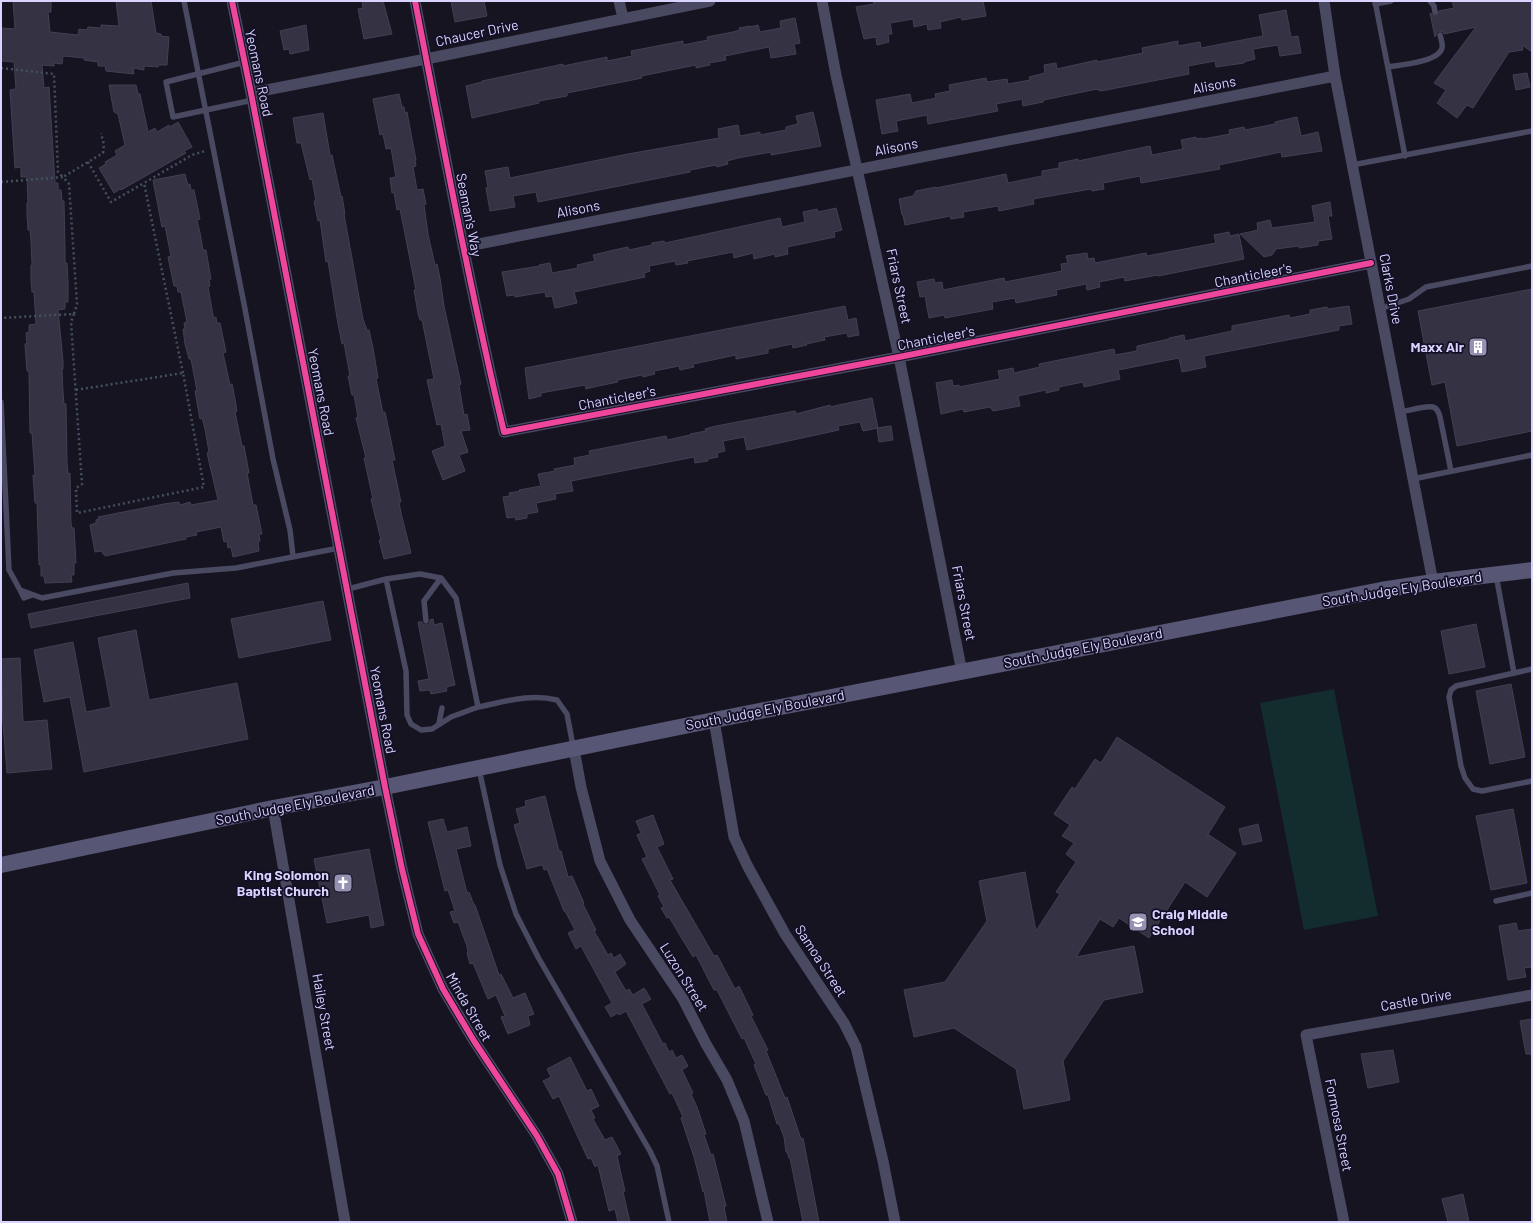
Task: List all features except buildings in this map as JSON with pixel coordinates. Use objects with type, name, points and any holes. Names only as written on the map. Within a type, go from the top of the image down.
[{"type":"main road","name":"South Judge Ely Boulevard","points":[[1,865],[273,808],[385,787],[714,720],[1381,590],[1532,570]]},
{"type":"street","name":"Yeomans Road","points":[[232,1],[252,96],[348,589],[385,787]]},
{"type":"street","name":"Seaman's Way","points":[[415,1],[463,247],[482,339],[504,432]]},
{"type":"street","points":[[619,1],[623,18]]},
{"type":"street","name":"Chaucer Drive","points":[[252,96],[710,1]]},
{"type":"street","name":"Friars Street","points":[[822,1],[836,75],[899,357],[962,672]]},
{"type":"street","name":"Clarks Drive","points":[[1324,1],[1335,76],[1433,582]]},
{"type":"street","name":"Alisons","points":[[463,247],[1335,76]]},
{"type":"street","name":"Chanticleer's","points":[[504,432],[899,357],[1371,263]]},
{"type":"street","name":"Samoa Street","points":[[714,720],[734,837],[747,865],[785,934],[844,1023],[856,1047],[883,1161],[895,1222]]},
{"type":"street","name":"Luzon Street","points":[[574,749],[580,787],[600,861],[630,920],[683,999],[706,1044],[727,1080],[744,1122],[768,1222]]},
{"type":"street","name":"Minda Street","points":[[385,787],[402,870],[418,934],[443,989],[474,1041],[537,1136],[558,1174],[572,1222]]},
{"type":"street","name":"Hailey Street","points":[[273,808],[345,1222]]},
{"type":"street","name":"Castle Drive","points":[[1306,1035],[1532,995]]},
{"type":"street","name":"Formosa Street","points":[[1306,1035],[1344,1222]]},
{"type":"lane","points":[[184,1],[214,149],[273,459],[290,530],[293,556]]},
{"type":"lane","points":[[1391,1],[1375,3],[1405,156]]},
{"type":"lane","points":[[1430,1],[1436,12]]},
{"type":"lane","points":[[1388,67],[1422,61],[1438,55],[1442,47],[1440,35]]},
{"type":"lane","points":[[245,62],[166,82],[173,117],[252,96]]},
{"type":"lane","points":[[1352,166],[1532,131]]},
{"type":"lane","points":[[1380,309],[1409,299],[1426,287],[1532,266]]},
{"type":"lane","points":[[1,402],[9,570],[20,590],[32,596],[42,598],[172,573],[236,568],[339,548]]},
{"type":"lane","points":[[1400,412],[1427,407],[1433,407],[1437,410],[1440,417],[1451,471]]},
{"type":"lane","points":[[1413,479],[1532,455]]},
{"type":"lane","points":[[348,589],[386,579],[420,574],[441,578],[456,598],[478,707]]},
{"type":"lane","points":[[1496,574],[1514,673]]},
{"type":"lane","points":[[426,621],[424,601],[441,578]]},
{"type":"lane","points":[[386,579],[406,671],[407,715],[411,724],[420,730],[432,729],[439,723],[451,717],[478,707],[521,698],[547,697],[557,700],[567,714],[574,749]]},
{"type":"lane","points":[[1532,669],[1456,686],[1451,690],[1449,697],[1461,766],[1465,778],[1473,789],[1482,791],[1532,781]]},
{"type":"lane","points":[[439,723],[442,708]]},
{"type":"lane","points":[[479,768],[500,865],[516,914],[538,957],[650,1151],[657,1166],[669,1222]]},
{"type":"lane","points":[[1496,901],[1532,893]]},
{"type":"path","points":[[1,68],[54,74],[58,172],[69,184],[77,304],[71,322],[82,484],[76,488],[77,513],[204,487],[183,373],[144,183]]},
{"type":"path","points":[[1,182],[63,177],[103,153],[104,145],[102,133]]},
{"type":"path","points":[[88,162],[111,202],[192,155],[214,149]]},
{"type":"path","points":[[1,318],[74,314]]},
{"type":"path","points":[[75,390],[183,373]]},
{"type":"green space","points":[[1334,689],[1378,916],[1304,930],[1260,703]]},
{"type":"cycle path","points":[[232,1],[385,787],[402,869],[418,934],[443,989],[474,1041],[537,1136],[558,1174],[572,1222]]},
{"type":"cycle path","points":[[415,1],[468,271],[504,432],[899,357],[1371,263]]},
{"type":"place","name":"Maxx Air","points":[[1478,347]]},
{"type":"place","name":"King Solomon Baptist Church","points":[[343,883]]},
{"type":"place","name":"Craig Middle School","points":[[1138,922]]}]
